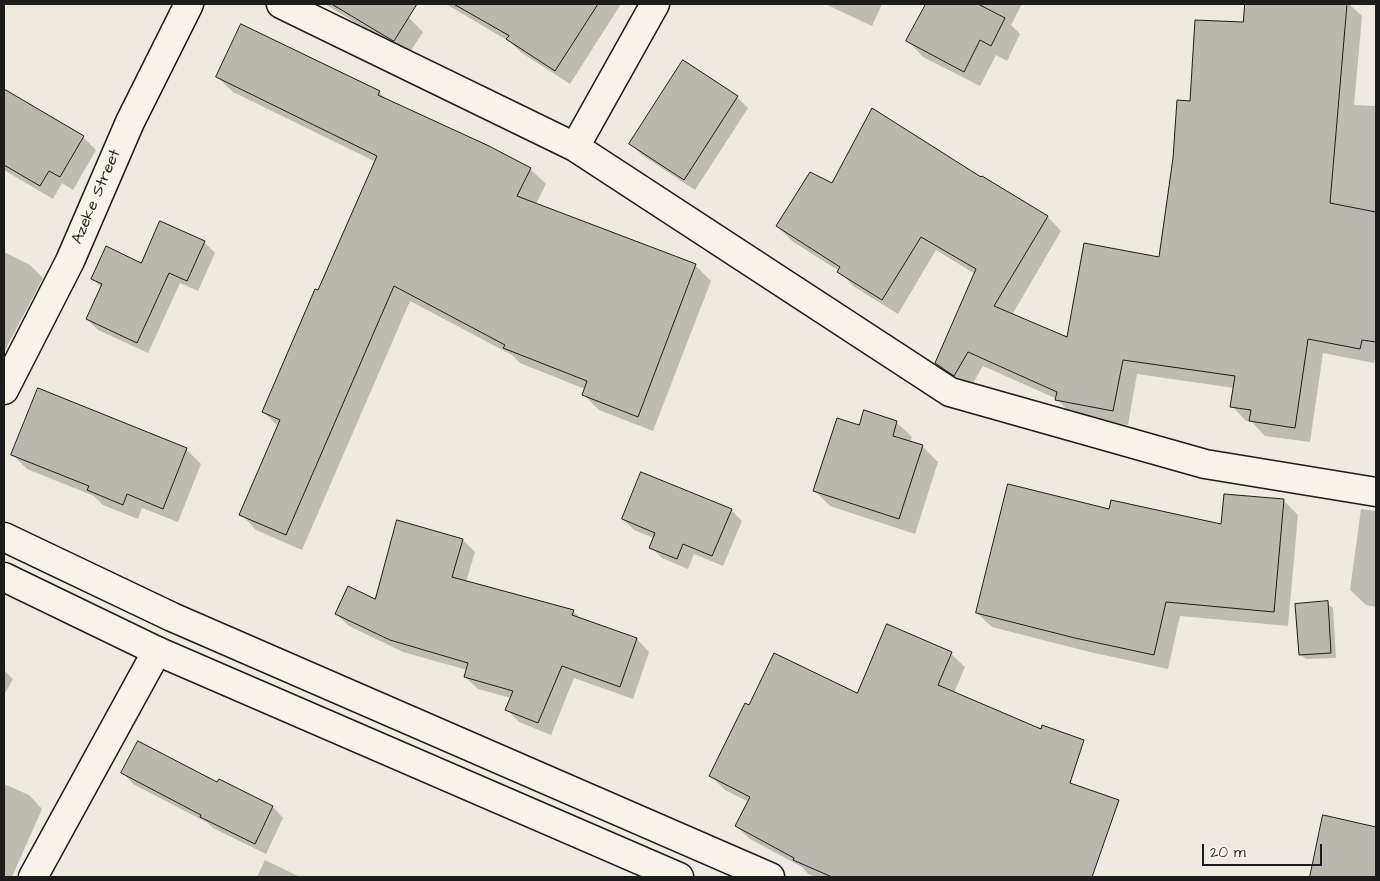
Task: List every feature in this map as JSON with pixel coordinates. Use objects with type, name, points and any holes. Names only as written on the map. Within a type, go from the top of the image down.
[{"type":"street","name":"Azeke Street","points":[[4,390],[70,261],[130,122],[190,4]]},
{"type":"street","points":[[281,4],[575,148],[950,392],[1205,464],[1376,492]]},
{"type":"street","points":[[575,148],[655,4]]},
{"type":"street","points":[[4,537],[172,617],[770,877]]},
{"type":"street","points":[[4,577],[157,651],[679,877]]},
{"type":"street","points":[[33,877],[157,651]]},
{"type":"building","points":[[332,4],[417,4],[394,41]]},
{"type":"building","points":[[454,4],[598,4],[555,71],[506,39],[509,36]]},
{"type":"building","points":[[926,4],[978,4],[1005,18],[991,46],[980,40],[964,72],[906,41]]},
{"type":"building","points":[[1245,4],[1347,4],[1330,203],[1376,212],[1376,342],[1362,340],[1360,349],[1308,339],[1295,428],[1249,421],[1251,410],[1230,407],[1235,376],[1123,360],[1113,411],[1055,400],[1057,392],[968,352],[954,376],[935,363],[976,269],[921,237],[882,300],[837,272],[840,267],[776,226],[810,172],[832,183],[872,108],[981,177],[1048,216],[994,306],[1067,337],[1084,243],[1159,257],[1173,158],[1177,100],[1190,101],[1195,20],[1243,22]]},
{"type":"building","points":[[241,24],[380,91],[378,95],[489,146],[531,168],[517,196],[696,264],[638,417],[582,395],[587,381],[503,348],[505,345],[394,286],[286,535],[239,515],[280,420],[262,412],[315,289],[318,290],[377,156],[216,77]]},
{"type":"building","points":[[683,60],[738,96],[684,180],[629,144]]},
{"type":"building","points":[[4,89],[84,136],[60,177],[49,171],[40,186],[4,165]]},
{"type":"building","points":[[160,221],[205,241],[187,281],[169,273],[137,343],[86,319],[102,284],[91,279],[106,246],[141,263]]},
{"type":"building","points":[[38,388],[187,448],[163,509],[127,494],[123,505],[87,490],[89,486],[11,455]]},
{"type":"building","points":[[864,410],[897,421],[893,436],[923,445],[899,519],[813,491],[837,418],[859,425]]},
{"type":"building","points":[[641,472],[732,509],[712,556],[683,544],[677,559],[649,548],[655,533],[622,519]]},
{"type":"building","points":[[1008,484],[1109,509],[1111,500],[1221,524],[1224,494],[1284,499],[1274,612],[1166,602],[1154,655],[1075,638],[976,613]]},
{"type":"building","points":[[397,520],[463,539],[452,577],[574,610],[572,615],[637,638],[620,687],[562,666],[538,723],[505,710],[513,691],[464,677],[468,663],[390,640],[335,614],[348,586],[375,599]]},
{"type":"building","points":[[1328,601],[1331,653],[1299,655],[1295,604]]},
{"type":"building","points":[[887,624],[952,652],[938,685],[1041,729],[1042,725],[1084,740],[1070,783],[1119,800],[1092,877],[832,877],[793,860],[794,858],[735,826],[750,797],[709,776],[745,703],[749,705],[774,653],[857,693]]},
{"type":"building","points":[[138,741],[217,782],[219,779],[273,806],[255,844],[200,817],[201,815],[121,773]]},
{"type":"building","points":[[1323,815],[1376,827],[1376,877],[1310,877]]}]
